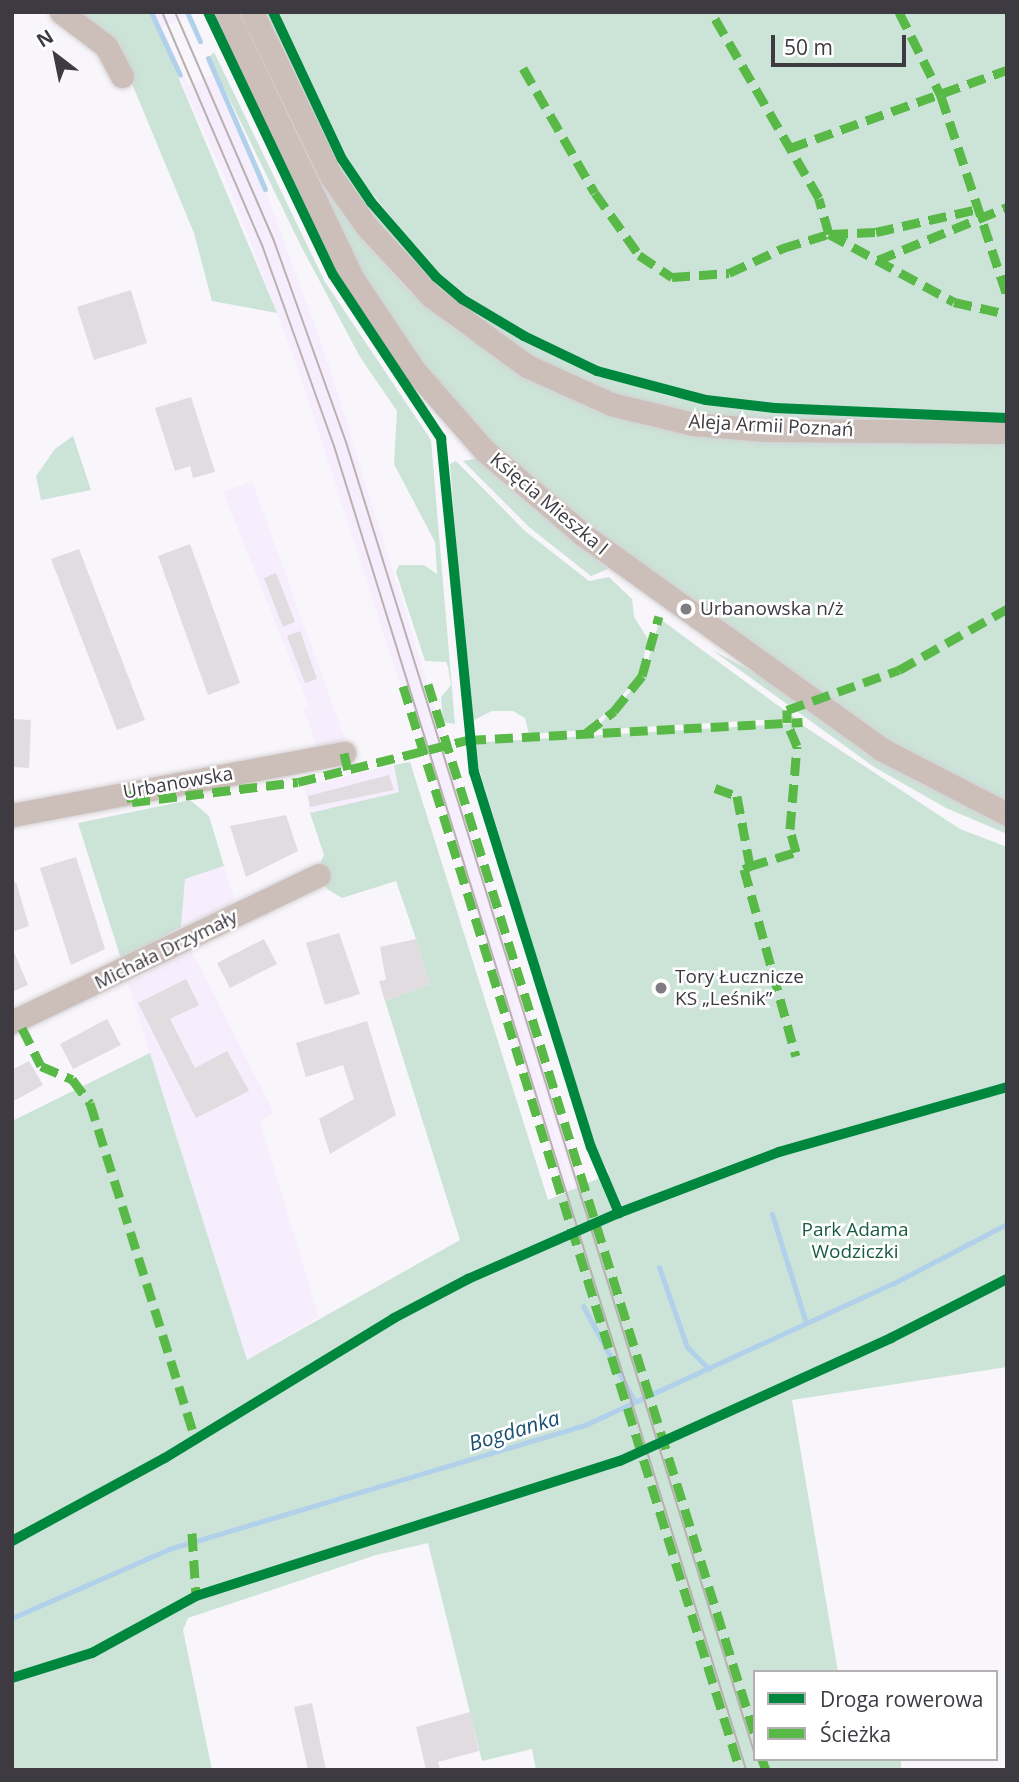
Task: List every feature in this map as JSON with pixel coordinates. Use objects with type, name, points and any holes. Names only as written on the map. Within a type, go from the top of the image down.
[{"type":"street","points":[[61,12],[109,50],[122,76]]},
{"type":"street","name":"Księcia Mieszka I","points":[[226,12],[354,281],[414,370],[485,450],[566,522],[881,749],[1007,814]]},
{"type":"street","name":"Aleja Armii Poznań","points":[[253,12],[331,176],[366,227],[431,296],[497,348],[593,398],[663,419],[724,428],[1007,432]]},
{"type":"street","name":"Urbanowska","points":[[12,815],[344,753]]},
{"type":"street","name":"Michała Drzymały","points":[[12,1023],[319,875]]},
{"type":"shaded area","points":[[151,12],[187,12],[200,41],[185,17],[162,27],[188,85],[211,75],[208,58],[265,189],[328,362],[753,1734],[755,1770],[418,685],[751,1770],[742,1770],[406,687],[401,687],[299,372],[235,202]]},
{"type":"shaded area","points":[[252,481],[345,739],[318,748],[303,709],[309,707],[223,492]]},
{"type":"shaded area","points":[[394,765],[400,792],[310,813],[304,786]]},
{"type":"shaded area","points":[[224,866],[236,903],[181,927],[185,879]]},
{"type":"shaded area","points":[[192,951],[274,1113],[260,1121],[319,1317],[247,1361],[128,983]]},
{"type":"green space","points":[[79,12],[151,12],[277,313],[212,301],[194,233],[113,38]]},
{"type":"green space","points":[[236,12],[242,12],[322,184],[363,240],[411,293],[453,328],[547,388],[599,409],[700,432],[1007,444],[1007,800],[984,794],[902,751],[570,513],[487,439],[420,363],[368,285]]},
{"type":"green space","points":[[263,12],[269,12],[356,189],[430,276],[472,310],[569,363],[668,396],[737,409],[947,421],[753,420],[682,412],[611,393],[537,360],[444,294],[366,210],[341,174]]},
{"type":"green space","points":[[277,12],[1007,12],[1007,414],[757,403],[693,394],[602,368],[507,322],[466,297],[436,271],[354,172]]},
{"type":"green space","points":[[214,52],[325,282],[431,440],[455,724],[443,722],[441,697],[451,685],[448,667],[446,662],[425,661],[396,572],[399,565],[424,565],[437,574],[435,542],[394,464],[397,411],[360,357],[301,246],[209,57]]},
{"type":"green space","points":[[73,436],[91,490],[41,500],[36,476],[55,449]]},
{"type":"green space","points":[[479,458],[515,493],[608,569],[591,576],[529,527],[463,461]]},
{"type":"green space","points":[[456,461],[525,531],[589,581],[609,577],[632,599],[634,617],[648,639],[640,674],[610,710],[585,730],[529,734],[525,718],[513,711],[492,711],[470,722],[450,464]]},
{"type":"green space","points":[[660,619],[795,718],[594,730],[643,678]]},
{"type":"green space","points":[[712,650],[759,675],[914,780],[1007,825],[1007,834],[946,808],[874,767]]},
{"type":"green space","name":"Park Adama Wodziczki","points":[[799,723],[960,829],[1007,847],[1007,1367],[792,1400],[838,1670],[753,1670],[753,1761],[901,1761],[901,1770],[536,1770],[532,1749],[482,1761],[428,1543],[376,1555],[188,1618],[183,1630],[212,1770],[12,1770],[12,1121],[150,1053],[247,1360],[460,1240],[385,1001],[430,984],[396,881],[342,898],[327,889],[318,867],[324,855],[310,813],[399,792],[394,765],[410,762],[548,1200],[609,1174],[592,1139],[471,743]]},
{"type":"green space","points":[[190,800],[209,816],[224,866],[185,879],[181,927],[121,959],[78,823]]},
{"type":"building","points":[[131,290],[147,343],[94,360],[77,307]]},
{"type":"building","points":[[191,397],[215,472],[193,478],[190,466],[175,471],[155,408]]},
{"type":"building","points":[[190,544],[240,683],[208,695],[158,556]]},
{"type":"building","points":[[79,549],[145,720],[117,730],[51,559]]},
{"type":"building","points":[[276,573],[295,622],[283,627],[264,578]]},
{"type":"building","points":[[300,631],[317,679],[305,683],[287,636]]},
{"type":"building","points":[[12,719],[31,720],[29,768],[12,767]]},
{"type":"building","points":[[389,775],[394,790],[310,807],[308,796]]},
{"type":"building","points":[[286,815],[298,851],[246,877],[230,826]]},
{"type":"building","points":[[76,857],[105,949],[71,965],[40,868]]},
{"type":"building","points":[[16,882],[29,926],[12,932],[12,883]]},
{"type":"building","points":[[339,933],[360,994],[325,1005],[306,943]]},
{"type":"building","points":[[264,939],[277,964],[230,988],[217,963]]},
{"type":"building","points":[[416,939],[430,984],[385,1001],[379,981],[386,980],[380,947]]},
{"type":"building","points":[[12,947],[28,985],[12,992]]},
{"type":"building","points":[[186,979],[199,1005],[170,1019],[195,1068],[227,1051],[249,1091],[196,1118],[138,1003]]},
{"type":"building","points":[[107,1019],[121,1045],[73,1069],[60,1044]]},
{"type":"building","points":[[367,1021],[396,1115],[330,1154],[319,1119],[354,1099],[343,1065],[306,1077],[296,1043]]},
{"type":"building","points":[[29,1061],[43,1085],[12,1102],[12,1070]]},
{"type":"building","points":[[312,1703],[326,1770],[308,1770],[294,1707]]},
{"type":"building","points":[[470,1712],[479,1751],[438,1762],[440,1770],[426,1770],[416,1727]]},
{"type":"waterway","points":[[151,12],[180,75]]},
{"type":"waterway","points":[[187,12],[200,41]]},
{"type":"waterway","points":[[208,58],[265,189]]},
{"type":"waterway","points":[[772,1214],[806,1323]]},
{"type":"waterway","name":"Bogdanka","points":[[12,1618],[169,1549],[587,1424],[892,1284],[1007,1224]]},
{"type":"waterway","points":[[659,1267],[687,1347],[709,1369]]},
{"type":"waterway","points":[[583,1306],[635,1402]]},
{"type":"tram line","points":[[162,12],[262,245],[334,446],[746,1770]]},
{"type":"tram line","points":[[175,12],[274,241],[346,442],[753,1749]]},
{"type":"marked path","points":[[523,68],[595,193],[639,255],[672,277],[729,273],[783,248],[829,234],[819,198],[711,12]]},
{"type":"marked path","points":[[899,12],[941,96],[1007,295]]},
{"type":"marked path","points":[[790,148],[1007,70]]},
{"type":"marked path","points":[[878,260],[1007,207]]},
{"type":"marked path","points":[[830,234],[876,232],[978,209]]},
{"type":"marked path","points":[[829,234],[954,302],[1007,314]]},
{"type":"marked path","points":[[715,788],[737,796],[750,866],[796,852],[790,829],[797,746],[787,723],[787,710],[899,670],[1007,609]]},
{"type":"marked path","points":[[586,733],[614,711],[642,676],[659,616]]},
{"type":"marked path","points":[[428,684],[753,1729]]},
{"type":"marked path","points":[[403,686],[740,1770]]},
{"type":"marked path","points":[[129,791],[132,802],[298,782],[468,740],[803,722]]},
{"type":"marked path","points":[[344,753],[348,770]]},
{"type":"marked path","points":[[750,866],[744,869],[796,1056]]},
{"type":"marked path","points":[[22,1028],[41,1066],[72,1079],[90,1103],[195,1439]]},
{"type":"marked path","points":[[192,1533],[196,1596]]},
{"type":"marked path","points":[[763,1761],[766,1770]]},
{"type":"cycle path","points":[[208,12],[333,275],[441,438],[474,772],[591,1147],[619,1213]]},
{"type":"cycle path","points":[[273,12],[342,159],[371,202],[436,277],[462,299],[524,336],[597,371],[706,400],[775,408],[1007,418]]},
{"type":"cycle path","points":[[12,1541],[165,1458],[394,1318],[468,1279],[616,1214],[779,1152],[1007,1087]]},
{"type":"cycle path","points":[[12,1678],[92,1653],[196,1596],[620,1461],[891,1338],[1007,1279]]},
{"type":"place","name":"Urbanowska n/ż","points":[[686,609]]},
{"type":"place","name":"Tory Łucznicze KS „Leśnik”","points":[[661,988]]}]
